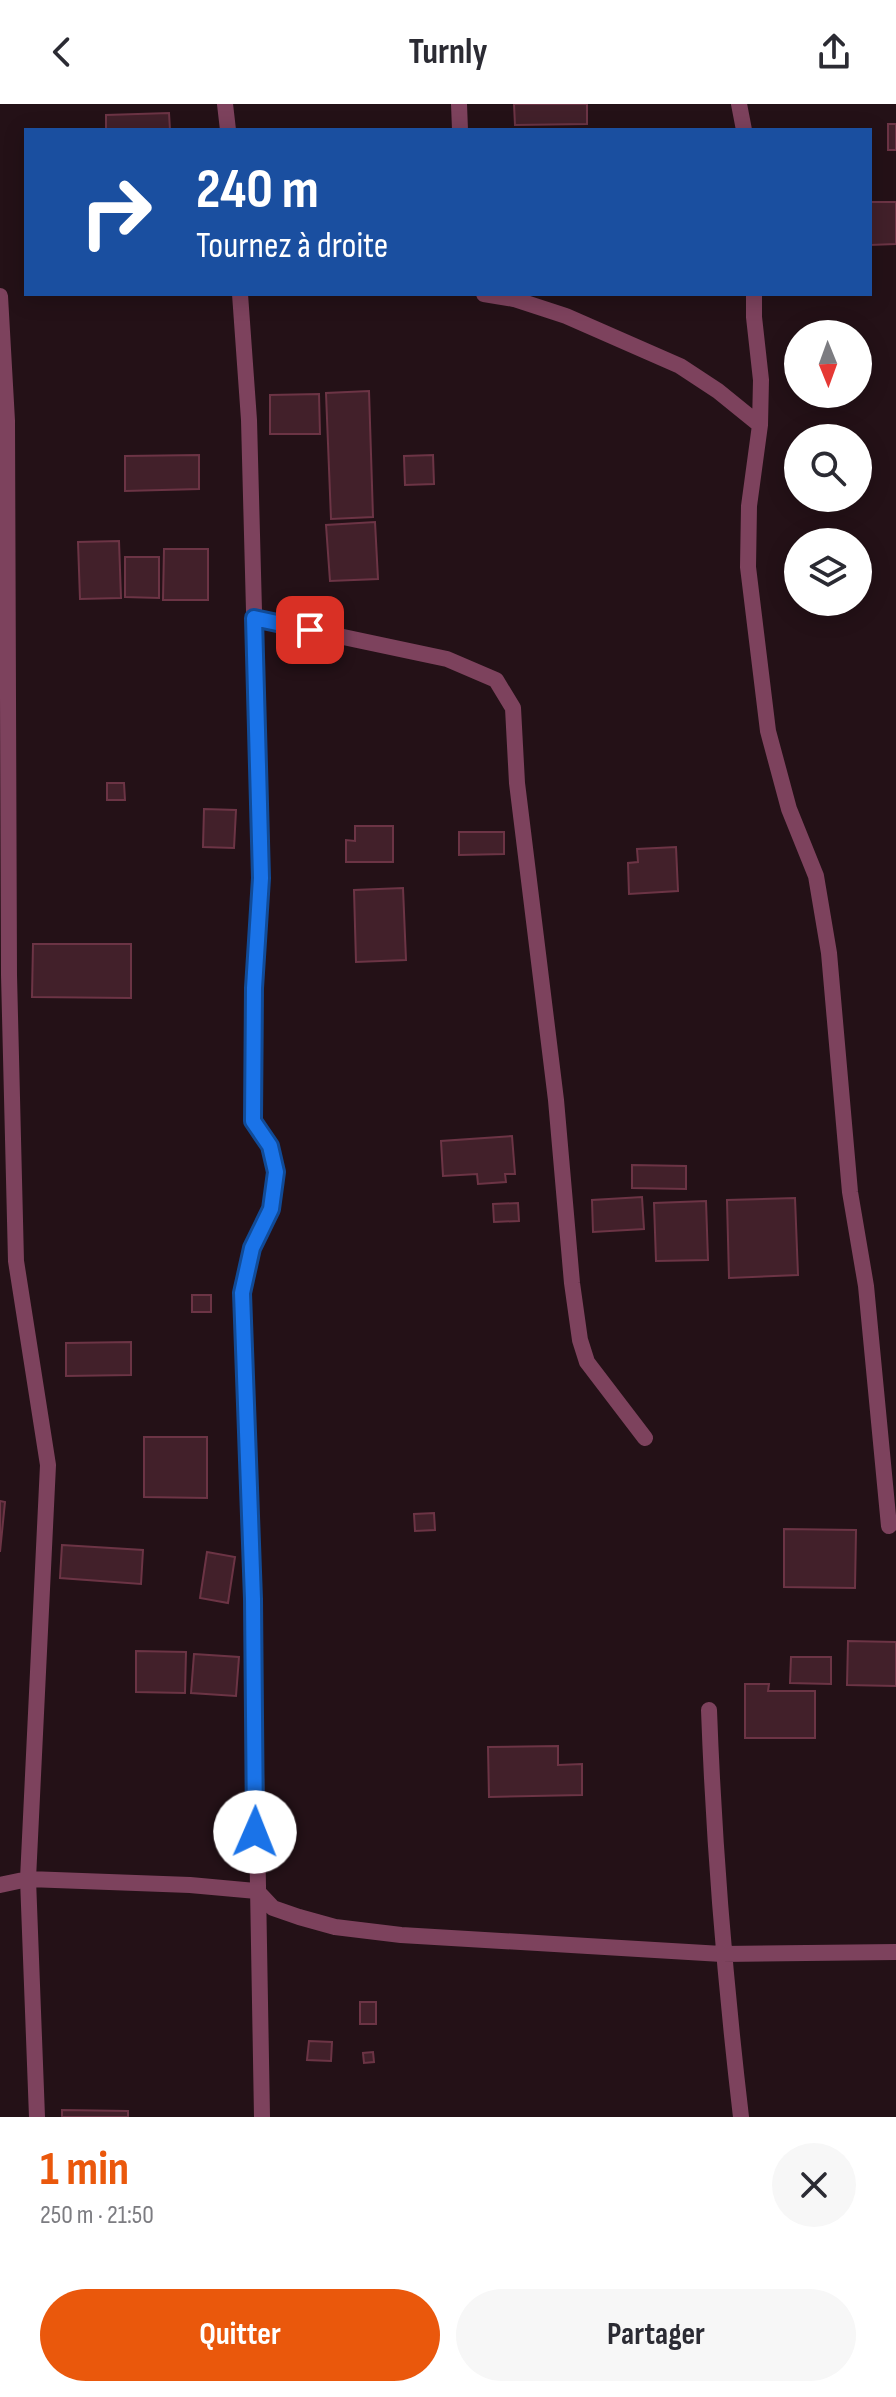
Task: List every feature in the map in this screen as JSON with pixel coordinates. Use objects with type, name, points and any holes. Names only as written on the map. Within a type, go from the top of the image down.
[{"type":"street","points":[[225,104],[228,128]]},
{"type":"street","points":[[459,104],[460,128]]},
{"type":"street","points":[[739,104],[744,128]]},
{"type":"street","points":[[0,296],[7,421],[9,975],[16,1261],[48,1465],[28,1879],[37,2117]]},
{"type":"street","points":[[240,296],[249,420],[261,878],[254,988],[253,1121],[270,1146],[276,1172],[271,1209],[252,1248],[242,1293],[254,1630],[262,2117]]},
{"type":"street","points":[[496,296],[566,316],[680,366],[718,391],[760,425]]},
{"type":"street","points":[[754,296],[761,380],[760,425],[749,506],[748,567],[768,731],[789,809],[816,876],[829,953],[850,1192],[866,1286],[889,1526]]},
{"type":"street","points":[[254,618],[447,659],[496,680],[513,708],[517,783],[554,1086],[580,1340],[587,1362],[645,1438]]},
{"type":"street","points":[[709,1710],[722,1954],[741,2117]]},
{"type":"street","points":[[0,1885],[28,1879],[190,1885],[257,1891],[273,1908],[335,1927],[401,1935],[722,1954],[896,1952]]},
{"type":"building","points":[[514,104],[587,104],[587,124],[515,125]]},
{"type":"building","points":[[169,113],[170,128],[106,128],[106,115]]},
{"type":"building","points":[[888,124],[896,124],[896,150],[888,150]]},
{"type":"building","points":[[872,202],[896,202],[896,244],[872,245]]},
{"type":"building","points":[[369,391],[373,517],[331,519],[326,393]]},
{"type":"building","points":[[319,394],[320,434],[270,434],[270,395]]},
{"type":"building","points":[[199,455],[199,489],[125,491],[125,456]]},
{"type":"building","points":[[433,455],[434,484],[405,485],[404,456]]},
{"type":"building","points":[[375,522],[378,579],[330,581],[326,525]]},
{"type":"building","points":[[119,541],[121,598],[80,599],[78,542]]},
{"type":"building","points":[[164,549],[208,549],[208,600],[163,600]]},
{"type":"building","points":[[125,557],[159,557],[159,598],[125,597]]},
{"type":"building","points":[[107,783],[124,783],[125,800],[107,800]]},
{"type":"building","points":[[204,809],[236,810],[234,848],[203,847]]},
{"type":"building","points":[[355,826],[393,826],[393,862],[346,862],[346,840],[355,841]]},
{"type":"building","points":[[459,832],[504,832],[504,854],[459,855]]},
{"type":"building","points":[[676,847],[678,891],[629,894],[628,863],[638,862],[637,849]]},
{"type":"building","points":[[403,888],[406,960],[356,962],[354,890]]},
{"type":"building","points":[[33,944],[131,944],[131,998],[32,997]]},
{"type":"building","points":[[512,1136],[515,1174],[505,1174],[506,1182],[478,1184],[477,1174],[443,1176],[441,1141]]},
{"type":"building","points":[[632,1165],[686,1166],[686,1189],[632,1188]]},
{"type":"building","points":[[642,1197],[644,1229],[593,1232],[592,1200]]},
{"type":"building","points":[[795,1198],[798,1275],[729,1278],[727,1200]]},
{"type":"building","points":[[706,1201],[708,1260],[656,1261],[654,1203]]},
{"type":"building","points":[[518,1203],[519,1221],[494,1222],[493,1204]]},
{"type":"building","points":[[192,1295],[211,1295],[211,1312],[192,1312]]},
{"type":"building","points":[[131,1342],[131,1375],[66,1376],[66,1343]]},
{"type":"building","points":[[144,1437],[207,1437],[207,1498],[144,1497]]},
{"type":"building","points":[[0,1501],[5,1502],[0,1552]]},
{"type":"building","points":[[434,1513],[435,1530],[415,1531],[414,1514]]},
{"type":"building","points":[[784,1529],[856,1530],[855,1588],[784,1587]]},
{"type":"building","points":[[62,1545],[143,1550],[141,1584],[60,1578]]},
{"type":"building","points":[[207,1552],[235,1557],[228,1603],[200,1598]]},
{"type":"building","points":[[848,1641],[896,1642],[896,1686],[847,1685]]},
{"type":"building","points":[[136,1651],[186,1652],[185,1693],[136,1692]]},
{"type":"building","points":[[194,1654],[239,1657],[236,1696],[191,1693]]},
{"type":"building","points":[[791,1657],[831,1657],[831,1684],[790,1683]]},
{"type":"building","points":[[745,1684],[769,1684],[768,1691],[815,1691],[815,1738],[745,1738]]},
{"type":"building","points":[[558,1746],[558,1765],[582,1764],[582,1795],[489,1797],[488,1747]]},
{"type":"building","points":[[360,2002],[376,2002],[376,2024],[360,2024]]},
{"type":"building","points":[[309,2041],[332,2042],[331,2061],[307,2060]]},
{"type":"building","points":[[373,2052],[374,2062],[364,2063],[363,2053]]},
{"type":"building","points":[[62,2110],[128,2111],[128,2117],[62,2117]]},
{"type":"route","points":[[255,1832],[253,1599],[242,1293],[252,1248],[271,1209],[276,1172],[270,1146],[253,1121],[254,988],[261,878],[254,618],[310,630]]}]
